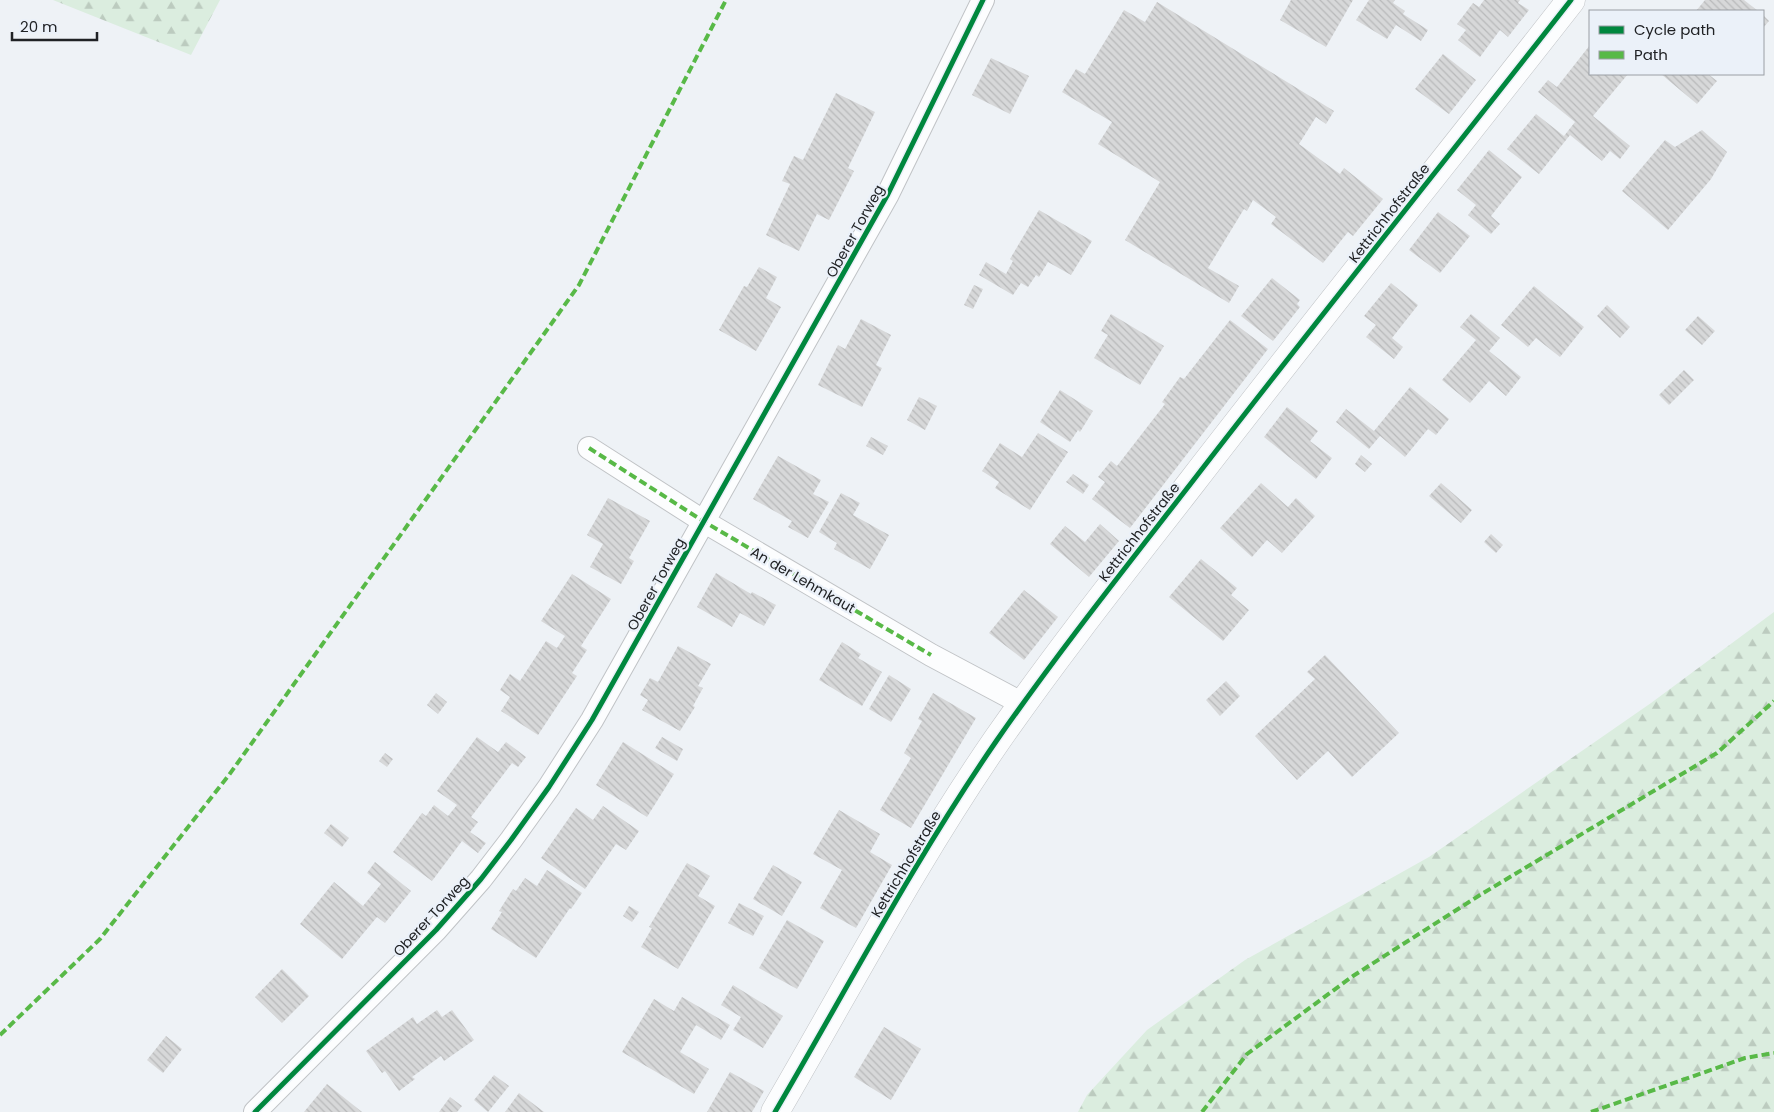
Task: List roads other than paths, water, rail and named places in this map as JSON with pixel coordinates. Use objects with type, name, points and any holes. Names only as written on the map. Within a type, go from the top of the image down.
[{"type":"street","name":"Oberer Torweg","points":[[255,1112],[436,930],[512,840],[549,788],[592,720],[888,194],[983,0]]},
{"type":"street","name":"Kettrichhofstraße","points":[[774,1112],[908,879],[1022,704],[1251,406],[1571,0]]},
{"type":"street","name":"An der Lehmkaut","points":[[589,448],[703,521],[931,654],[1022,704]]}]
